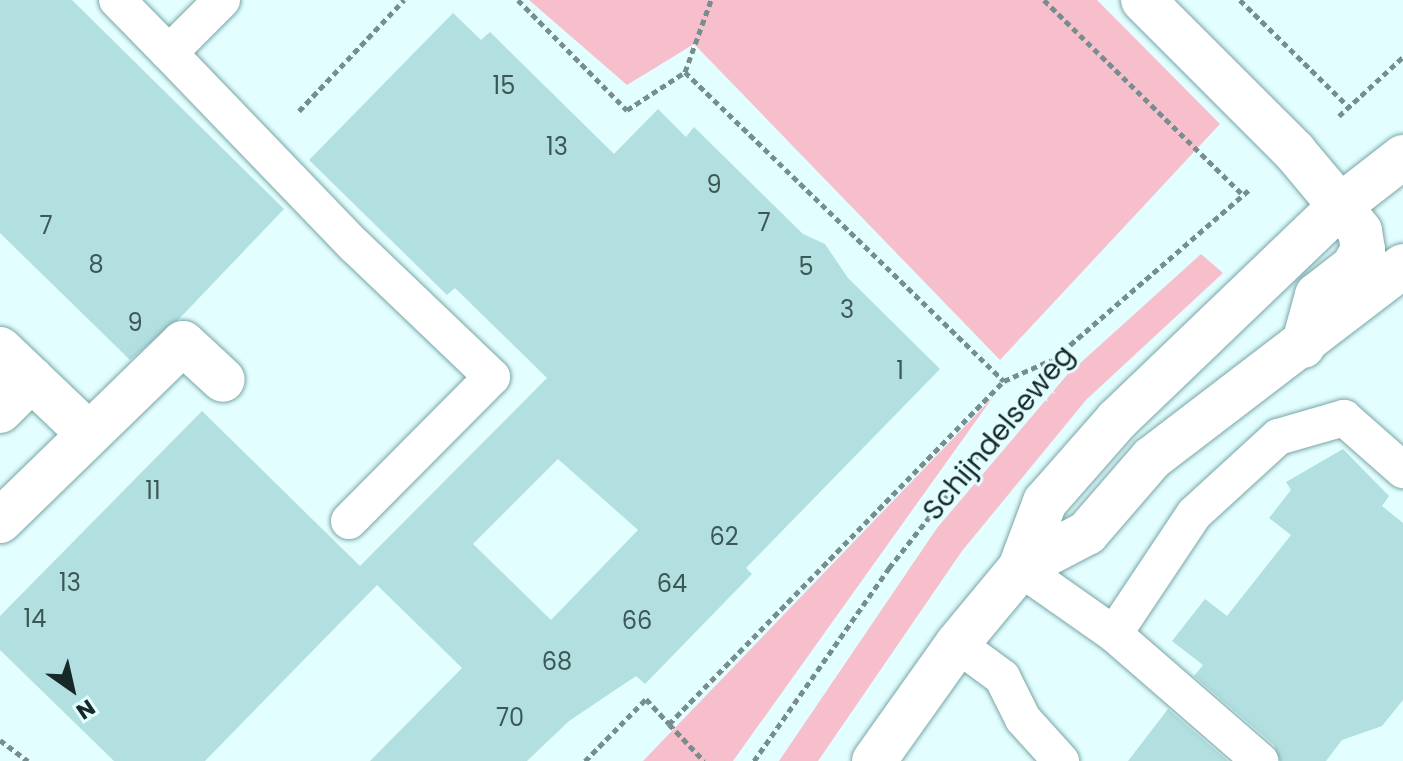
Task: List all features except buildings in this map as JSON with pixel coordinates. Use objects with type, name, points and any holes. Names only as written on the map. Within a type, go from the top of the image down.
[{"type":"main road","points":[[1143,0],[1294,151],[1360,231],[1363,250],[1353,267],[1317,295],[1303,346]]},
{"type":"main road","points":[[874,761],[957,644],[1020,568],[1045,502],[1107,432],[1340,206],[1403,157]]},
{"type":"main road","points":[[1020,568],[1087,533],[1152,458],[1303,346],[1403,266]]},
{"type":"main road","points":[[0,521],[183,343],[223,380]]},
{"type":"main road","points":[[0,349],[89,434]]},
{"type":"main road","points":[[0,411],[32,379]]},
{"type":"lane","points":[[117,0],[492,377],[349,521]]},
{"type":"lane","points":[[169,53],[222,0]]},
{"type":"lane","points":[[1114,634],[1194,514],[1278,437],[1344,418],[1403,470]]},
{"type":"lane","points":[[1020,568],[1114,634],[1260,761]]},
{"type":"lane","points":[[957,644],[1002,677],[1023,719],[1061,761]]},
{"type":"path","points":[[263,150],[404,0]]},
{"type":"path","points":[[518,0],[627,110],[685,72],[711,0]]},
{"type":"path","points":[[1044,0],[1243,195]]},
{"type":"path","points":[[1240,0],[1349,107]]},
{"type":"path","name":"Schijndelseweg","points":[[754,761],[889,568],[1055,358],[1349,107],[1403,57]]},
{"type":"path","points":[[685,72],[1004,381]]},
{"type":"path","points":[[669,724],[1004,381],[1055,358]]},
{"type":"path","points":[[585,761],[646,699],[704,761]]},
{"type":"path","points":[[0,740],[28,761]]},
{"type":"shaded area","points":[[529,0],[1097,0],[1220,124],[1000,360],[694,44],[627,85]]},
{"type":"shaded area","points":[[1201,254],[1223,273],[1086,400],[962,551],[818,761],[779,761],[937,528],[1067,375]]},
{"type":"shaded area","points":[[993,397],[733,761],[643,761]]}]
